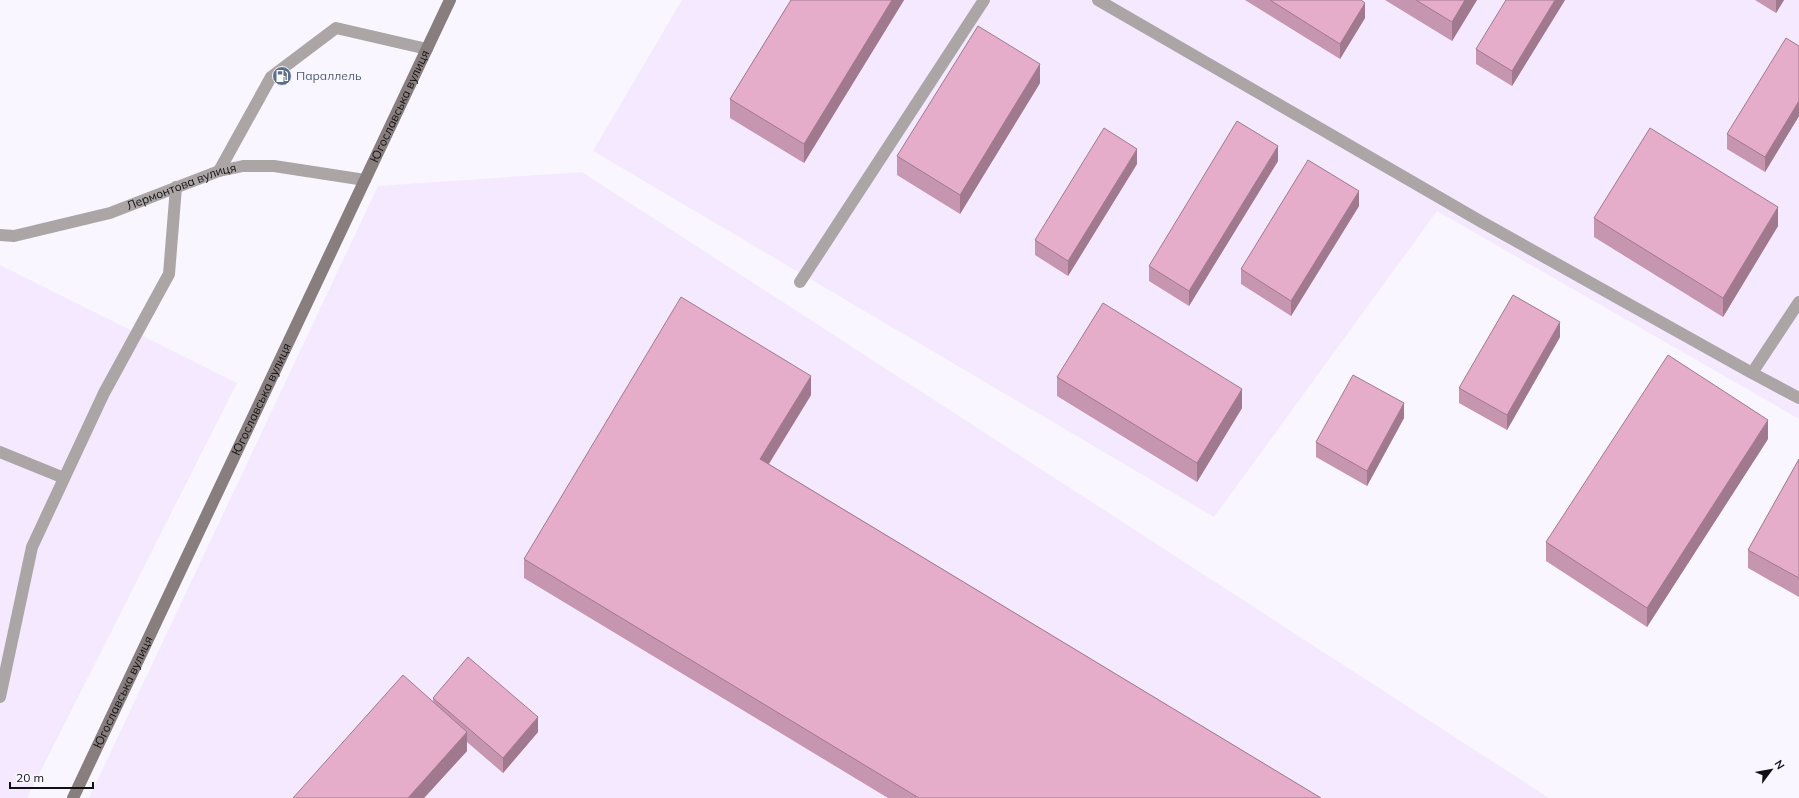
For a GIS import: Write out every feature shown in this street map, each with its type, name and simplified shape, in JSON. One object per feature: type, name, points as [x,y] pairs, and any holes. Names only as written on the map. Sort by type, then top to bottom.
[{"type":"main road","name":"Югославська вулиця","points":[[73,798],[450,0]]},
{"type":"street","points":[[800,282],[984,0]]},
{"type":"street","points":[[1106,2],[1473,217],[1799,398]]},
{"type":"street","points":[[219,170],[271,78],[336,28],[427,49]]},
{"type":"street","name":"Лермонтова вулиця","points":[[0,235],[14,236],[110,213],[219,170],[243,166],[274,166],[365,180]]},
{"type":"street","points":[[0,697],[32,547],[104,393],[169,274],[176,187]]},
{"type":"street","points":[[1752,373],[1799,302]]},
{"type":"street","points":[[0,452],[64,478]]},
{"type":"shaded area","points":[[682,0],[1799,0],[1799,419],[1437,211],[1214,517],[593,151]]},
{"type":"shaded area","points":[[582,172],[1549,798],[89,798],[378,186]]},
{"type":"shaded area","points":[[0,265],[237,383],[27,798],[0,798]]},
{"type":"building","points":[[791,0],[892,0],[804,144],[730,99]]},
{"type":"building","points":[[1270,0],[1361,0],[1365,3],[1340,44]]},
{"type":"building","points":[[1416,0],[1465,0],[1452,22]]},
{"type":"building","points":[[1506,0],[1555,0],[1512,71],[1476,49]]},
{"type":"building","points":[[978,26],[1040,64],[960,195],[897,156]]},
{"type":"building","points":[[1786,38],[1799,46],[1799,101],[1765,157],[1727,134]]},
{"type":"building","points":[[1237,121],[1278,146],[1189,291],[1149,266]]},
{"type":"building","points":[[1104,128],[1137,149],[1068,261],[1035,240]]},
{"type":"building","points":[[1650,128],[1778,207],[1723,298],[1594,218]]},
{"type":"building","points":[[1308,160],[1359,191],[1291,301],[1241,269]]},
{"type":"building","points":[[1513,295],[1560,322],[1507,415],[1459,388]]},
{"type":"building","points":[[681,297],[811,376],[760,459],[1321,798],[919,798],[524,559]]},
{"type":"building","points":[[1103,303],[1242,389],[1197,463],[1057,377]]},
{"type":"building","points":[[1668,355],[1768,420],[1647,608],[1546,542]]},
{"type":"building","points":[[1353,375],[1404,403],[1367,471],[1316,442]]},
{"type":"building","points":[[1799,459],[1799,578],[1748,550]]},
{"type":"building","points":[[468,657],[538,717],[503,758],[433,698]]},
{"type":"building","points":[[403,675],[467,732],[408,798],[293,798]]},
{"type":"place","name":"Параллель","points":[[282,76]]}]
